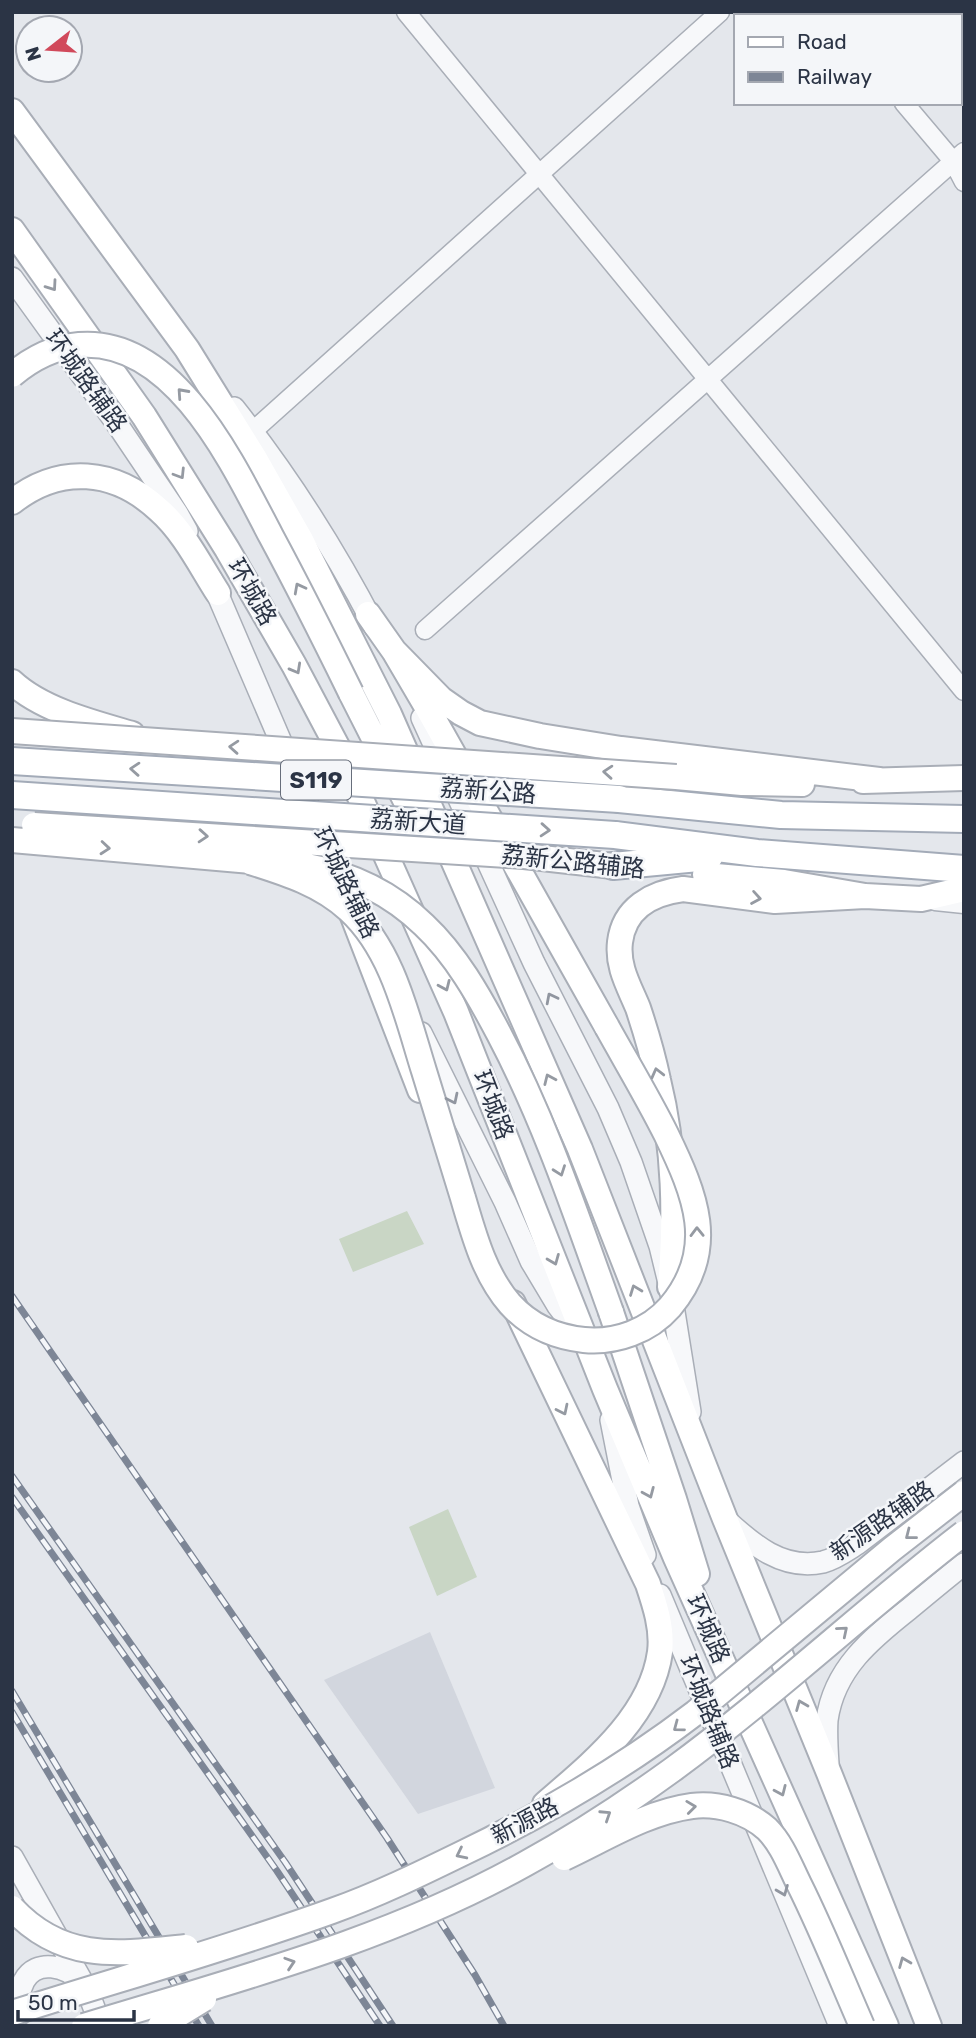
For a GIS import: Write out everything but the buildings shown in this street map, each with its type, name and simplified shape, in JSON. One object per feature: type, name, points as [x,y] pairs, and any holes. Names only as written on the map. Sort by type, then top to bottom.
[{"type":"main road","points":[[12,111],[187,349],[254,457],[301,540],[389,714],[580,1149],[929,2026]]},
{"type":"main road","name":"环城路","points":[[12,230],[144,416],[227,549],[339,750],[456,1012],[605,1389],[676,1558],[886,2026]]},
{"type":"main road","points":[[12,375],[54,350],[72,345],[110,346],[156,369],[192,404],[231,463],[306,602],[421,831],[485,932]]},
{"type":"main road","points":[[12,502],[34,488],[58,479],[84,475],[102,477],[124,485],[160,511],[192,551],[218,593]]},
{"type":"main road","points":[[250,862],[298,878],[334,897],[368,930],[382,954],[403,1003],[470,1221],[491,1275],[509,1302],[536,1325],[561,1336],[590,1341],[607,1340],[639,1331],[666,1312],[687,1281],[697,1248],[696,1209],[687,1180],[656,1114],[607,1027],[394,650],[368,614]]},
{"type":"main road","points":[[394,650],[441,699],[480,723],[621,749],[879,780]]},
{"type":"main road","points":[[12,682],[19,689],[69,715],[160,742]]},
{"type":"main road","points":[[12,731],[782,785],[964,778]]},
{"type":"main road","name":"荔新公路","points":[[12,761],[619,799],[781,815],[964,819]]},
{"type":"main road","name":"荔新大道","points":[[12,795],[615,835],[757,853]]},
{"type":"main road","name":"荔新公路辅路","points":[[12,824],[524,856],[784,882],[865,896],[921,899],[964,890]]},
{"type":"main road","points":[[12,840],[307,866],[346,875],[405,908],[442,943],[491,1019],[531,1099],[559,1168],[611,1312],[690,1550],[717,1649]]},
{"type":"main road","points":[[613,866],[757,853],[964,869]]},
{"type":"main road","points":[[330,856],[448,1158],[534,1348],[648,1584],[659,1629],[660,1651],[655,1672],[647,1693],[631,1718],[615,1739],[523,1823]]},
{"type":"main road","points":[[670,1287],[675,1210],[668,1124],[650,1049],[621,969],[619,955],[624,926],[642,903],[668,891],[683,889],[775,901],[865,896]]},
{"type":"main road","name":"新源路","points":[[18,2013],[332,1911],[431,1869],[523,1823],[600,1779],[664,1737],[964,1493]]},
{"type":"main road","name":"新源路","points":[[84,2026],[360,1940],[468,1894],[524,1865],[583,1830],[671,1771],[912,1573],[964,1534]]},
{"type":"main road","points":[[468,1894],[548,1865],[650,1817],[692,1806],[714,1805],[732,1810],[750,1817],[767,1830],[784,1853],[811,1907],[862,2026]]},
{"type":"main road","points":[[12,1908],[36,1929],[57,1941],[85,1950],[117,1953],[239,1941]]},
{"type":"main road","points":[[160,2026],[246,1977]]},
{"type":"street","points":[[406,12],[964,691]]},
{"type":"street","points":[[253,431],[720,12]]},
{"type":"street","points":[[906,105],[958,156],[964,182]]},
{"type":"street","points":[[425,630],[958,156]]},
{"type":"street","name":"环城路辅路","points":[[12,278],[116,421],[177,513],[218,593],[330,856],[505,1202],[531,1261],[558,1306],[589,1348]]},
{"type":"street","points":[[187,349],[284,474],[328,542],[368,614],[414,699],[534,963],[608,1108],[631,1162],[660,1247],[670,1287],[696,1446]]},
{"type":"street","points":[[921,899],[964,904]]},
{"type":"street","name":"环城路辅路","points":[[605,1389],[628,1506],[637,1535],[840,2026]]},
{"type":"street","name":"新源路辅路","points":[[725,1519],[746,1538],[774,1556],[805,1564],[823,1562],[857,1545],[964,1462]]},
{"type":"street","points":[[829,1773],[827,1721],[839,1681],[855,1657],[877,1635],[964,1564]]},
{"type":"street","points":[[12,1857],[85,1986],[101,2026]]},
{"type":"street","points":[[18,2013],[23,1982],[30,1973],[38,1969],[51,1966],[60,1968],[75,1976],[85,1986]]},
{"type":"shaded area","points":[[430,1632],[495,1788],[418,1814],[324,1680]]},
{"type":"green space","points":[[407,1211],[424,1244],[353,1272],[339,1239]]},
{"type":"green space","points":[[448,1509],[477,1577],[437,1596],[409,1527]]},
{"type":"railway","points":[[12,1296],[387,1838],[475,1975],[504,2026]]},
{"type":"railway","points":[[12,1476],[285,1862],[393,2026]]},
{"type":"railway","points":[[12,1497],[277,1871],[380,2026]]},
{"type":"railway","points":[[12,1691],[212,2026]]},
{"type":"railway","points":[[12,1712],[199,2026]]}]
